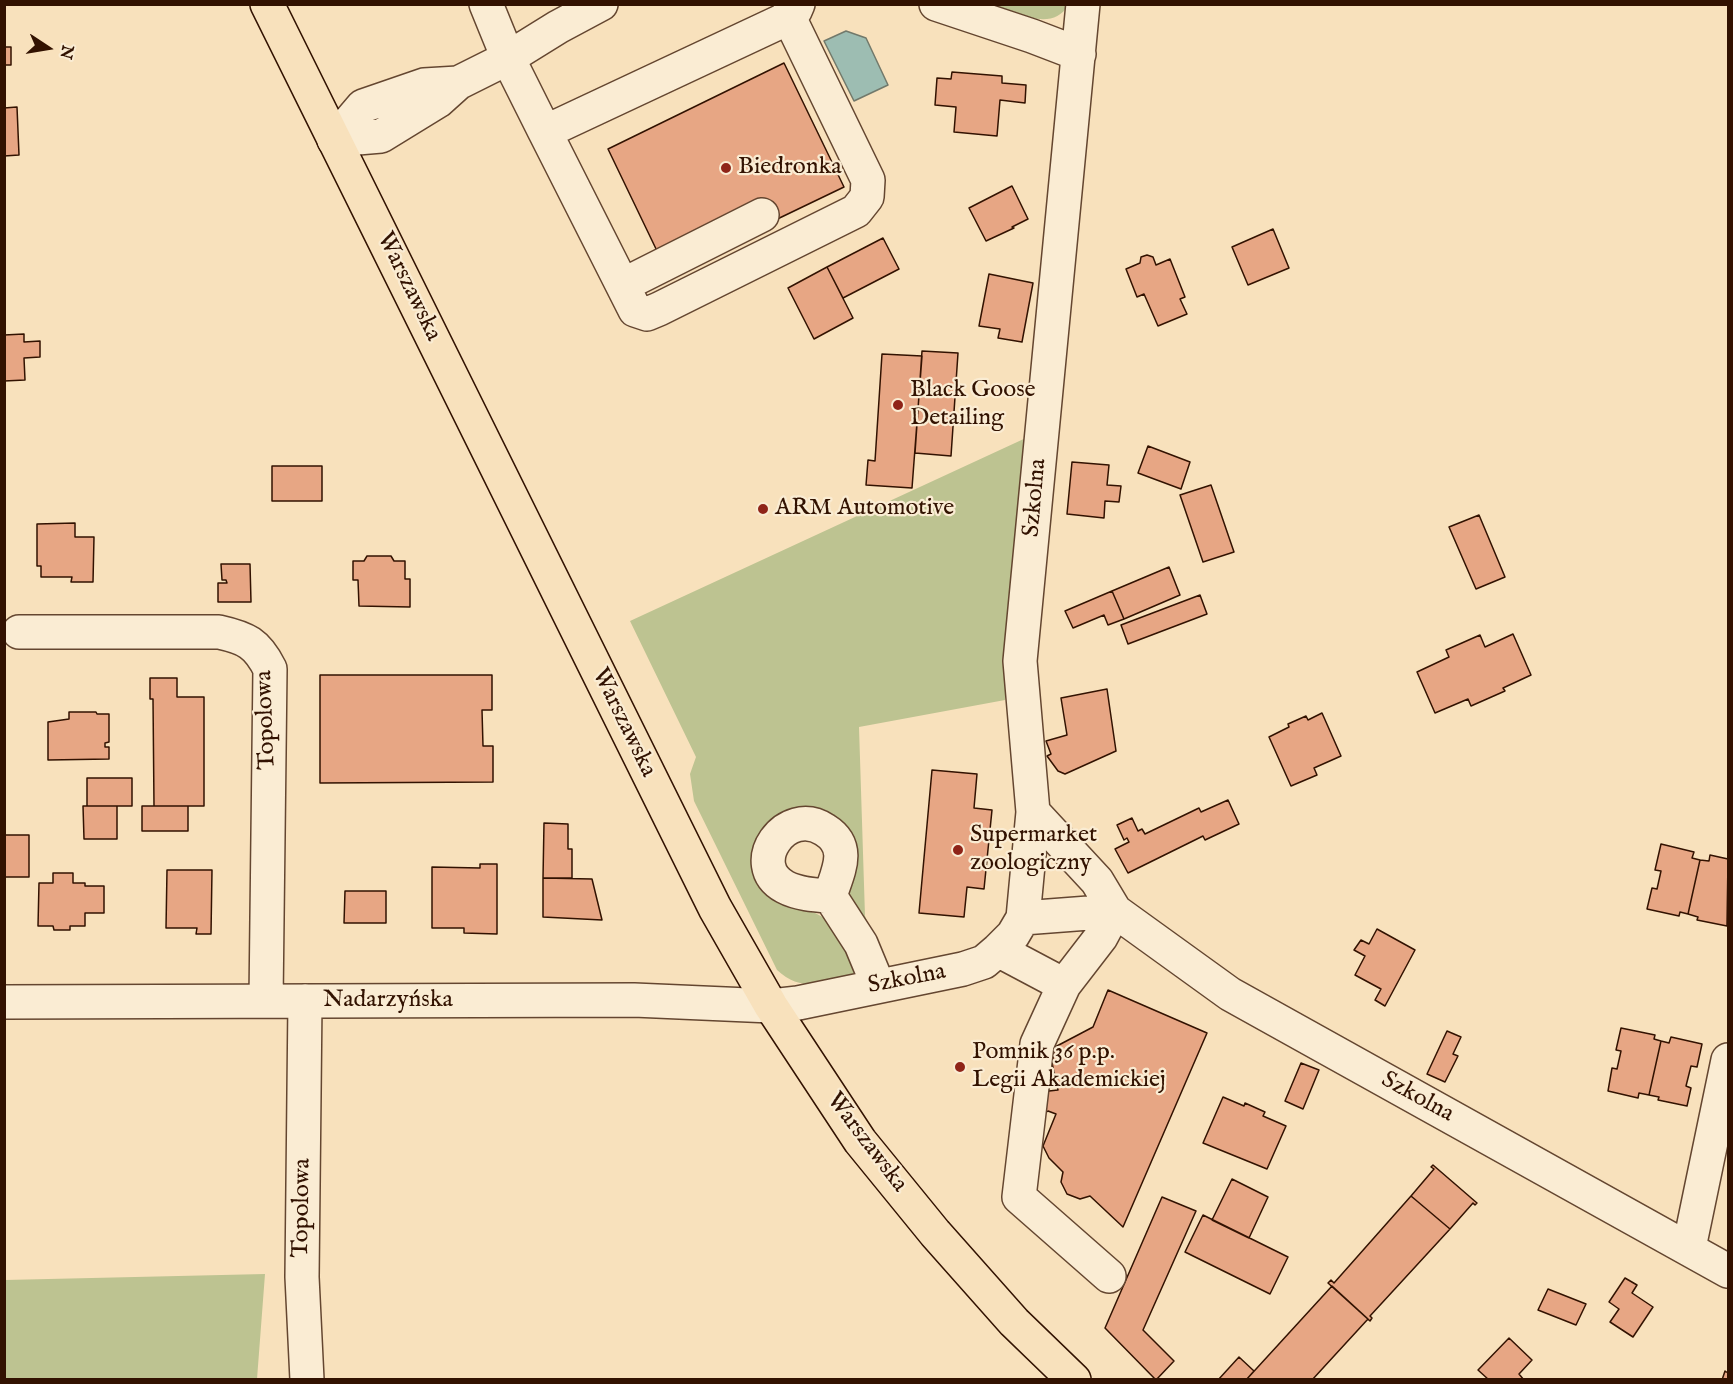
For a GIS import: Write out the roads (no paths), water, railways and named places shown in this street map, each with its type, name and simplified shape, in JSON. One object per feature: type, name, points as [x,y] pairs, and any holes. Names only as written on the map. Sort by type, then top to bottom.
[{"type":"main road","name":"Warszawska","points":[[267,4],[709,897],[771,1006],[860,1141],[1014,1322],[1074,1380]]},
{"type":"street","points":[[486,4],[508,58],[545,132],[623,285],[635,310],[647,314],[856,211],[867,197],[868,180],[793,10],[776,23],[545,132]]},
{"type":"street","points":[[334,140],[381,136],[438,101],[458,83],[508,58],[558,27],[602,4]]},
{"type":"street","points":[[936,4],[1079,54]]},
{"type":"street","name":"Szkolna","points":[[771,1006],[798,1003],[963,969],[984,962],[1013,935],[1023,918],[1033,812],[1020,661],[1083,4]]},
{"type":"street","points":[[623,285],[762,215]]},
{"type":"street","name":"Topolowa","points":[[19,632],[219,632],[246,639],[261,652],[270,669],[266,1001]]},
{"type":"street","name":"Szkolna","points":[[1033,812],[1097,881],[1115,911],[1230,994],[1728,1271]]},
{"type":"street","points":[[830,896],[861,944],[878,985]]},
{"type":"street","points":[[1023,918],[1115,911]]},
{"type":"street","points":[[1109,1276],[1019,1197],[1037,1044],[1064,985],[1101,937],[1115,911]]},
{"type":"street","points":[[998,950],[1064,985]]},
{"type":"street","name":"Nadarzyńska","points":[[4,1002],[634,1000],[771,1006]]},
{"type":"street","name":"Topolowa","points":[[305,1001],[302,1277],[307,1380]]},
{"type":"street","points":[[1689,1248],[1728,1060]]},
{"type":"water","points":[[846,31],[866,38],[888,85],[854,101],[824,41]]},
{"type":"place","name":"Biedronka","points":[[726,168]]},
{"type":"place","name":"Black Goose Detailing","points":[[898,405]]},
{"type":"place","name":"ARM Automotive","points":[[763,509]]},
{"type":"place","name":"Supermarket zoologiczny","points":[[958,850]]},
{"type":"place","name":"Pomnik 36 p.p. Legii Akademickiej","points":[[960,1067]]}]
